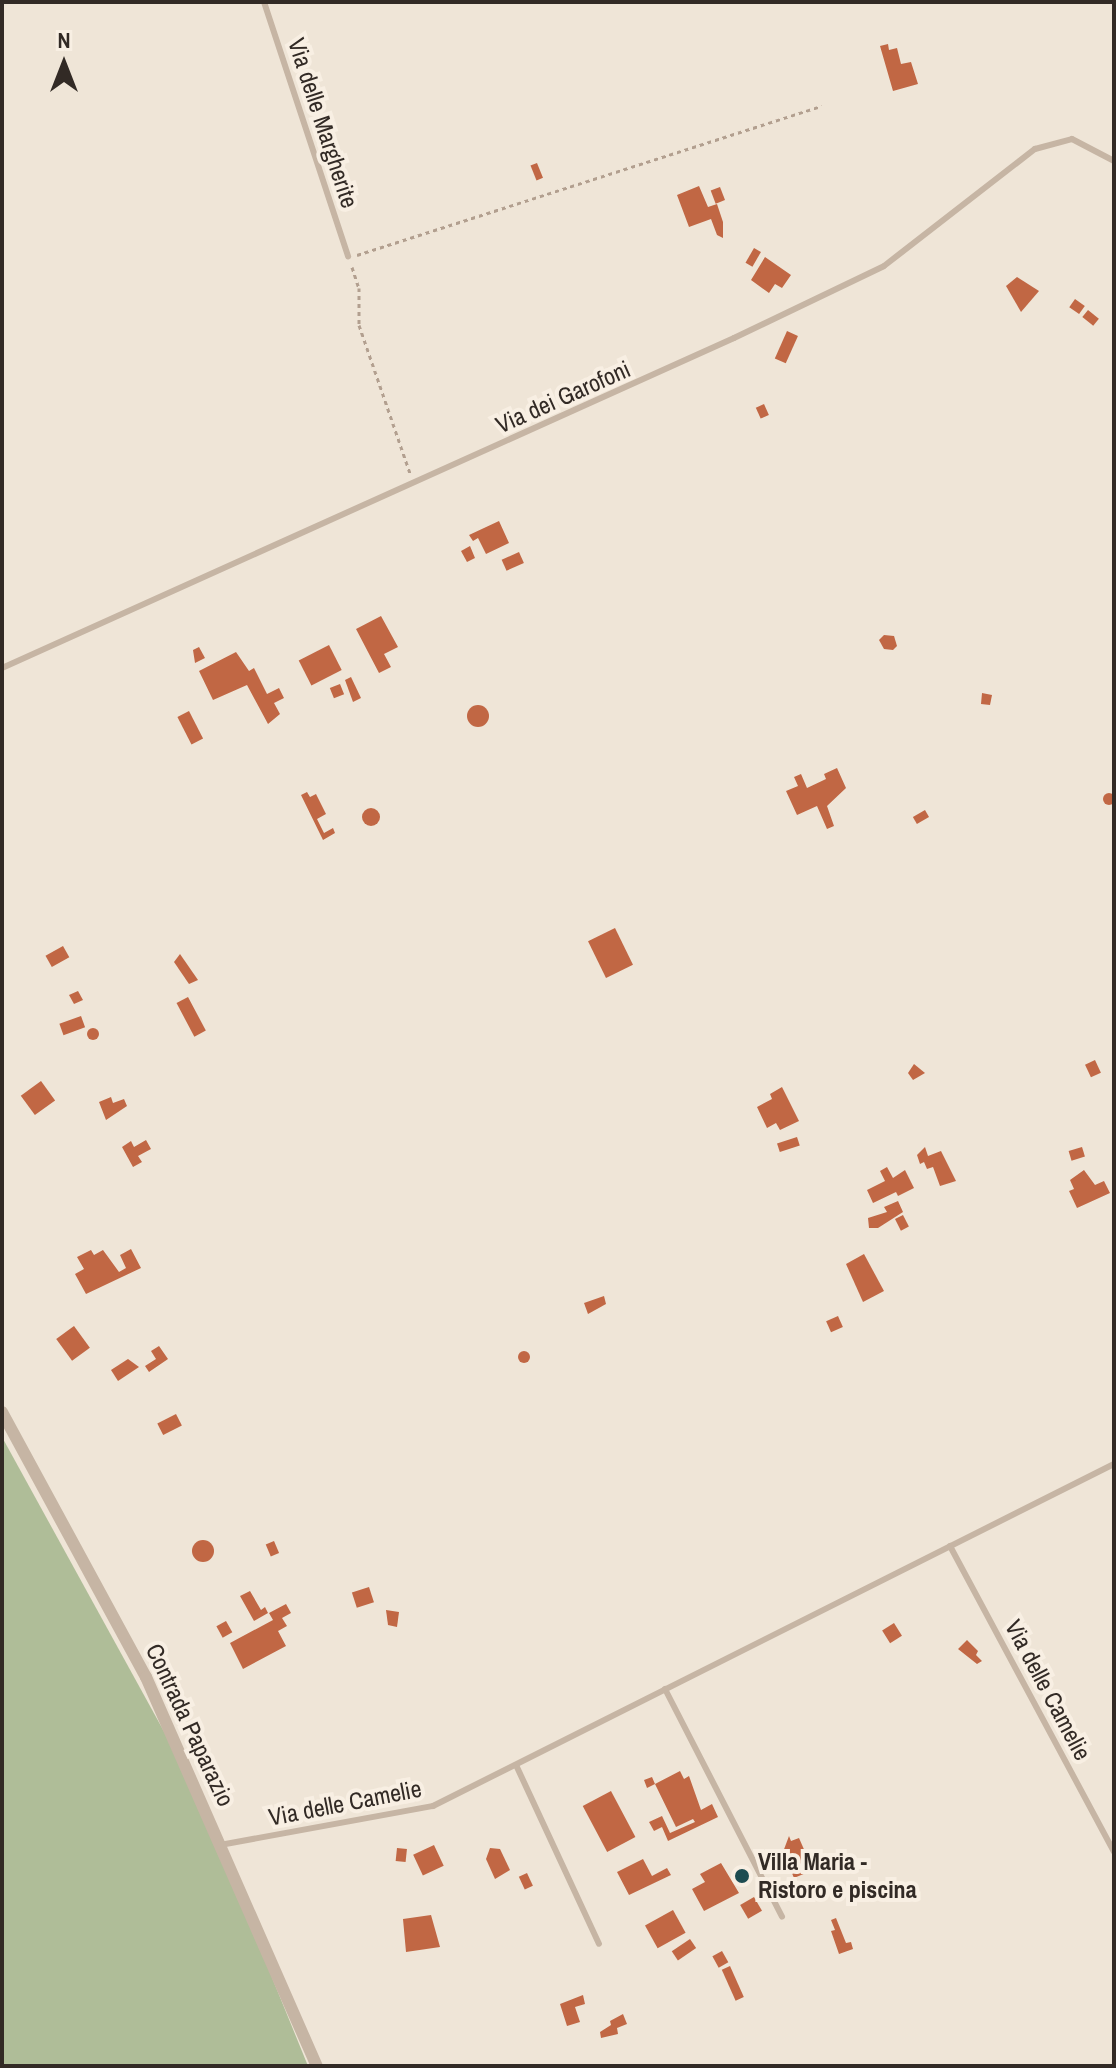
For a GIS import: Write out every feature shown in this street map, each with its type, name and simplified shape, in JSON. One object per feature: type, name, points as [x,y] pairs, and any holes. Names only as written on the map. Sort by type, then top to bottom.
[{"type":"street","name":"Contrada Paparazio","points":[[2,1412],[146,1677],[317,2066]]},
{"type":"lane","name":"Via delle Margherite","points":[[264,2],[348,256]]},
{"type":"lane","name":"Via dei Garofoni","points":[[2,668],[413,485],[884,266],[1035,149],[1072,139],[1114,161]]},
{"type":"lane","name":"Via delle Camelie","points":[[220,1845],[433,1806],[1114,1464]]},
{"type":"lane","name":"Via delle Camelie","points":[[950,1546],[1114,1852]]},
{"type":"lane","points":[[665,1689],[782,1917]]},
{"type":"lane","points":[[516,1765],[599,1944]]},
{"type":"path","points":[[413,485],[395,422],[359,325],[359,288],[348,256],[368,254],[822,106]]},
{"type":"green space","points":[[2,1437],[194,1786],[308,2066],[2,2066]]},
{"type":"building","points":[[888,44],[889,50],[897,48],[901,64],[911,62],[918,84],[893,91],[880,46]]},
{"type":"building","points":[[537,163],[543,178],[537,180],[531,166]]},
{"type":"building","points":[[699,186],[708,207],[717,204],[723,222],[723,238],[717,235],[711,219],[689,227],[677,195]]},
{"type":"building","points":[[720,187],[725,200],[716,204],[711,191]]},
{"type":"building","points":[[754,248],[761,252],[752,267],[746,263]]},
{"type":"building","points":[[765,257],[791,275],[782,288],[775,284],[769,293],[751,280]]},
{"type":"building","points":[[1017,277],[1039,291],[1021,312],[1006,286]]},
{"type":"building","points":[[1075,299],[1085,306],[1079,314],[1069,307]]},
{"type":"building","points":[[1088,310],[1099,319],[1093,326],[1082,317]]},
{"type":"building","points":[[787,331],[798,336],[786,363],[775,358]]},
{"type":"building","points":[[764,404],[769,415],[761,419],[756,408]]},
{"type":"building","points":[[499,521],[509,543],[486,554],[478,538],[473,541],[469,535]]},
{"type":"building","points":[[470,546],[475,558],[467,562],[461,551]]},
{"type":"building","points":[[519,552],[524,563],[507,571],[502,560]]},
{"type":"building","points":[[381,616],[398,647],[384,654],[391,667],[379,673],[356,629]]},
{"type":"building","points":[[884,635],[894,636],[897,646],[893,650],[884,649],[879,640]]},
{"type":"building","points":[[329,645],[342,670],[311,685],[299,660]]},
{"type":"building","points":[[199,647],[205,658],[195,663],[193,650]]},
{"type":"building","points":[[236,652],[249,671],[254,668],[267,694],[279,688],[284,698],[274,703],[280,714],[268,724],[247,685],[213,700],[199,671]]},
{"type":"building","points":[[351,677],[361,698],[353,702],[345,680]]},
{"type":"building","points":[[340,684],[344,694],[334,698],[330,688]]},
{"type":"building","points":[[982,693],[992,695],[990,705],[981,704]]},
{"type":"building","points":[[474,705],[482,705],[489,716],[482,727],[474,727],[467,720],[467,712]]},
{"type":"building","points":[[189,711],[203,739],[191,745],[177,717]]},
{"type":"building","points":[[837,768],[846,788],[827,806],[834,826],[827,829],[817,806],[797,815],[786,791],[798,786],[794,777],[801,774],[807,788],[826,779],[824,774]]},
{"type":"building","points":[[307,792],[310,797],[316,794],[326,814],[317,819],[324,833],[333,828],[335,833],[323,840],[301,795]]},
{"type":"building","points":[[1109,793],[1115,799],[1109,805],[1103,799]]},
{"type":"building","points":[[367,808],[375,808],[380,817],[378,824],[367,826],[362,821],[362,813]]},
{"type":"building","points":[[925,810],[929,817],[917,824],[913,817]]},
{"type":"building","points":[[615,928],[633,965],[606,978],[588,941]]},
{"type":"building","points":[[63,946],[69,957],[52,967],[46,956]]},
{"type":"building","points":[[180,954],[198,980],[189,984],[174,962]]},
{"type":"building","points":[[78,991],[83,1000],[74,1004],[69,995]]},
{"type":"building","points":[[188,997],[206,1031],[194,1037],[177,1003]]},
{"type":"building","points":[[81,1016],[85,1027],[63,1035],[59,1024]]},
{"type":"building","points":[[93,1028],[99,1034],[93,1040],[87,1034]]},
{"type":"building","points":[[1095,1060],[1101,1073],[1091,1077],[1085,1065]]},
{"type":"building","points":[[914,1064],[925,1073],[913,1080],[908,1073]]},
{"type":"building","points":[[41,1081],[55,1100],[35,1115],[21,1096]]},
{"type":"building","points":[[782,1087],[799,1121],[780,1130],[776,1123],[767,1128],[757,1107],[772,1099],[770,1094]]},
{"type":"building","points":[[111,1097],[113,1103],[124,1099],[127,1106],[106,1120],[99,1102]]},
{"type":"building","points":[[797,1137],[800,1146],[780,1152],[777,1143]]},
{"type":"building","points":[[146,1140],[151,1149],[138,1156],[142,1162],[133,1167],[122,1147],[131,1141],[134,1147]]},
{"type":"building","points":[[925,1147],[928,1156],[941,1151],[956,1181],[940,1186],[933,1167],[927,1169],[924,1162],[920,1164],[917,1155]]},
{"type":"building","points":[[1082,1147],[1085,1157],[1072,1161],[1069,1151]]},
{"type":"building","points":[[887,1167],[893,1178],[905,1170],[914,1188],[898,1196],[896,1192],[873,1203],[867,1190],[885,1181],[880,1171]]},
{"type":"building","points":[[1084,1170],[1095,1185],[1104,1181],[1110,1193],[1077,1208],[1069,1191],[1074,1189],[1070,1180]]},
{"type":"building","points":[[898,1201],[903,1212],[878,1228],[869,1228],[868,1218],[887,1212],[884,1207]]},
{"type":"building","points":[[903,1215],[909,1227],[901,1231],[895,1219]]},
{"type":"building","points":[[131,1249],[141,1268],[86,1294],[75,1274],[84,1269],[77,1257],[91,1250],[94,1255],[103,1250],[119,1272],[126,1268],[120,1255]]},
{"type":"building","points":[[864,1254],[884,1291],[863,1302],[846,1264]]},
{"type":"building","points":[[604,1296],[606,1304],[588,1314],[584,1303]]},
{"type":"building","points":[[838,1316],[843,1327],[831,1332],[826,1321]]},
{"type":"building","points":[[74,1326],[90,1348],[72,1361],[56,1339]]},
{"type":"building","points":[[159,1346],[168,1359],[149,1372],[145,1366],[156,1359],[151,1351]]},
{"type":"building","points":[[524,1351],[530,1357],[524,1363],[518,1357]]},
{"type":"building","points":[[128,1359],[139,1367],[118,1381],[111,1370]]},
{"type":"building","points":[[176,1414],[182,1426],[163,1435],[157,1424]]},
{"type":"building","points":[[203,1540],[214,1551],[203,1562],[192,1551]]},
{"type":"building","points":[[274,1541],[279,1553],[271,1556],[266,1545]]},
{"type":"building","points":[[369,1587],[374,1602],[357,1608],[352,1593]]},
{"type":"building","points":[[250,1591],[261,1610],[265,1607],[268,1613],[254,1621],[240,1596]]},
{"type":"building","points":[[286,1604],[291,1613],[282,1618],[287,1626],[278,1631],[286,1646],[243,1669],[230,1643],[273,1620],[269,1613]]},
{"type":"building","points":[[386,1610],[399,1612],[397,1627],[388,1625]]},
{"type":"building","points":[[226,1621],[232,1632],[223,1638],[216,1626]]},
{"type":"building","points":[[894,1623],[902,1636],[890,1643],[882,1630]]},
{"type":"building","points":[[967,1640],[978,1651],[976,1655],[982,1661],[977,1664],[958,1649]]},
{"type":"building","points":[[680,1771],[684,1779],[689,1776],[701,1810],[712,1804],[718,1817],[668,1841],[662,1827],[654,1831],[649,1822],[662,1816],[670,1833],[695,1822],[693,1819],[676,1827],[655,1784]]},
{"type":"building","points":[[652,1777],[655,1784],[647,1788],[644,1780]]},
{"type":"building","points":[[611,1791],[635,1837],[607,1852],[583,1806]]},
{"type":"building","points":[[789,1836],[791,1841],[799,1838],[813,1870],[794,1878],[783,1852]]},
{"type":"building","points":[[434,1845],[444,1866],[423,1876],[413,1855]]},
{"type":"building","points":[[397,1848],[407,1849],[406,1862],[396,1861]]},
{"type":"building","points":[[490,1848],[500,1849],[510,1870],[495,1879],[486,1859]]},
{"type":"building","points":[[643,1859],[652,1876],[667,1868],[671,1875],[629,1895],[617,1872]]},
{"type":"building","points":[[721,1863],[739,1893],[704,1911],[692,1889],[705,1882],[700,1874]]},
{"type":"building","points":[[527,1873],[533,1886],[525,1889],[519,1877]]},
{"type":"building","points":[[754,1897],[762,1911],[748,1919],[740,1905]]},
{"type":"building","points":[[673,1910],[686,1933],[658,1948],[645,1926]]},
{"type":"building","points":[[431,1915],[440,1947],[406,1952],[403,1919]]},
{"type":"building","points":[[836,1918],[846,1943],[851,1942],[853,1949],[839,1954],[831,1931],[835,1930],[831,1920]]},
{"type":"building","points":[[690,1939],[696,1948],[678,1960],[672,1951]]},
{"type":"building","points":[[722,1951],[728,1962],[719,1968],[712,1956]]},
{"type":"building","points":[[730,1966],[744,1997],[736,2001],[722,1970]]},
{"type":"building","points":[[583,1995],[585,2004],[575,2007],[580,2022],[567,2026],[560,2004]]},
{"type":"building","points":[[623,2014],[627,2024],[617,2028],[618,2034],[601,2038],[600,2032],[611,2025],[610,2021]]},
{"type":"place","name":"Villa Maria - Ristoro e piscina","points":[[742,1876]]}]
